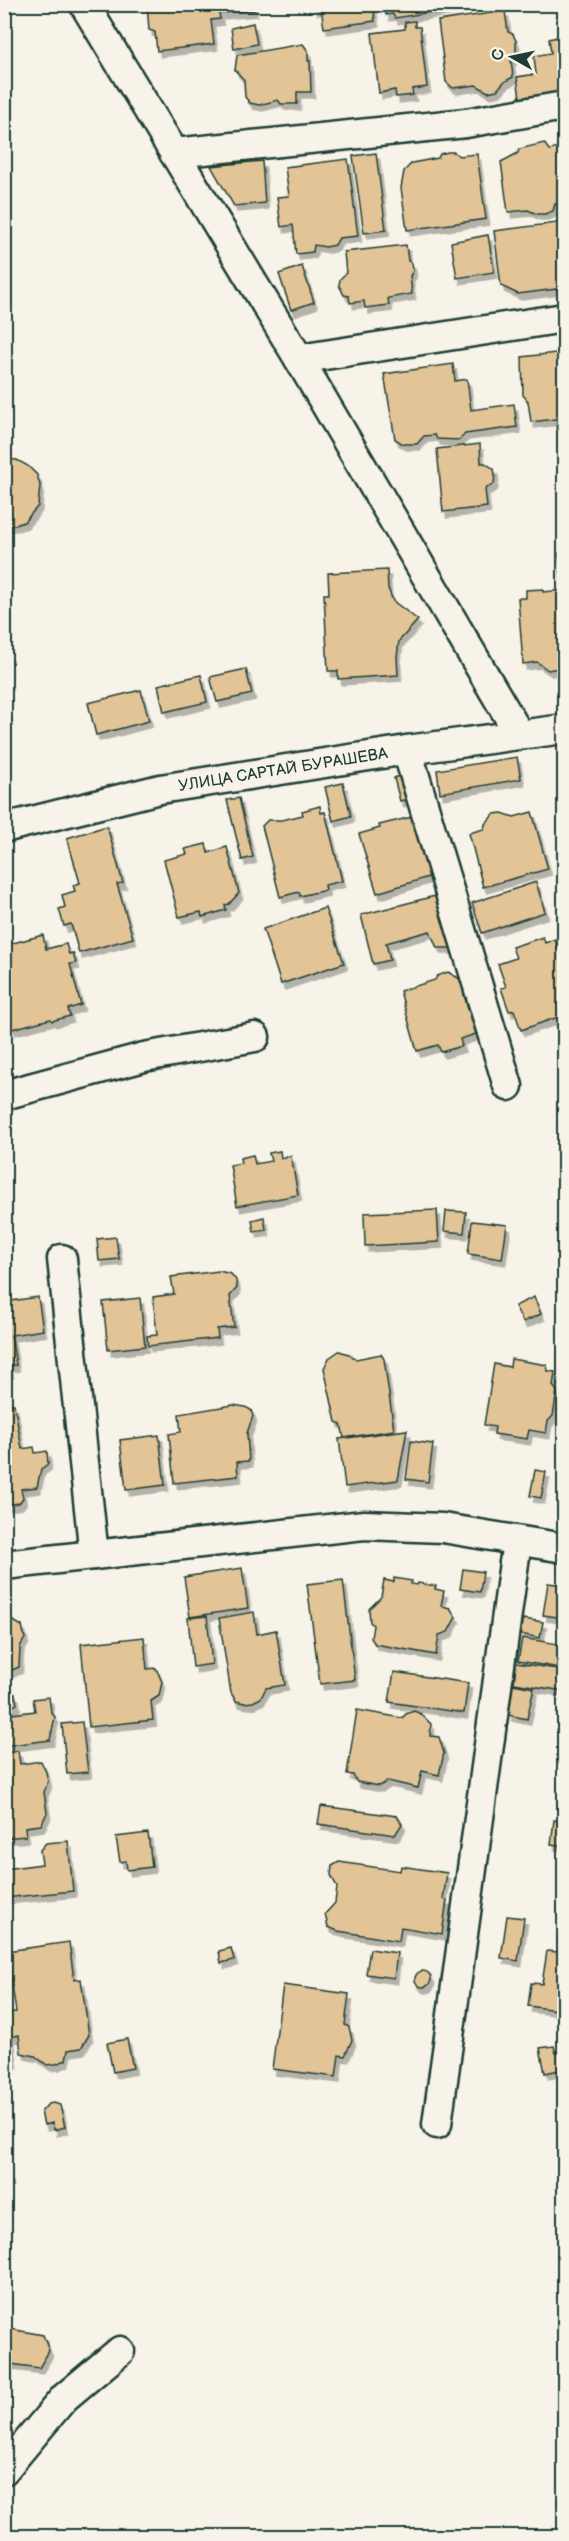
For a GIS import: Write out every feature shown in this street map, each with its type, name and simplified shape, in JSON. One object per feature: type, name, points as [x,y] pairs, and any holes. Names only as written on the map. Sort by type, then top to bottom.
[{"type":"street","points":[[84,4],[299,359],[519,734]]},
{"type":"street","points":[[174,153],[466,123],[564,106]]},
{"type":"street","points":[[299,359],[564,318]]},
{"type":"street","name":"УЛИЦА САРТАЙ БУРАШЕВА","points":[[4,828],[160,789],[407,750],[564,729]]},
{"type":"street","points":[[407,750],[508,1086]]},
{"type":"street","points":[[4,1095],[144,1057],[255,1037]]},
{"type":"street","points":[[62,1259],[94,1555]]},
{"type":"street","points":[[4,1565],[364,1525],[443,1528],[564,1548]]},
{"type":"street","points":[[437,2124],[517,1541]]},
{"type":"street","points":[[4,2470],[64,2398],[120,2351]]},
{"type":"building","points":[[147,4],[253,4],[254,10],[219,13],[220,19],[211,20],[214,44],[157,51],[155,32],[149,30]]},
{"type":"building","points":[[314,4],[373,4],[375,21],[324,28],[321,8],[314,9]]},
{"type":"building","points":[[384,4],[468,4],[468,6],[395,18],[393,14],[386,15]]},
{"type":"building","points":[[505,11],[508,32],[513,34],[516,41],[516,56],[511,60],[513,77],[497,90],[488,92],[476,85],[453,88],[446,82],[438,21]]},
{"type":"building","points":[[415,21],[415,27],[420,27],[427,87],[412,89],[413,95],[396,97],[395,90],[379,93],[372,33],[405,29],[405,22]]},
{"type":"building","points":[[253,23],[257,44],[234,49],[231,28]]},
{"type":"building","points":[[557,37],[564,91],[520,98],[517,77],[536,74],[534,56],[551,53],[549,39]]},
{"type":"building","points":[[303,44],[308,51],[308,61],[310,61],[311,92],[297,92],[297,104],[281,104],[278,100],[259,105],[250,103],[245,97],[244,80],[235,70],[237,55]]},
{"type":"building","points":[[544,143],[549,150],[560,148],[564,151],[564,203],[555,204],[553,211],[545,214],[537,214],[528,210],[508,212],[501,162],[518,153],[519,149]]},
{"type":"building","points":[[454,152],[459,156],[477,154],[486,219],[407,230],[401,188],[404,171],[412,163],[438,158],[440,154]]},
{"type":"building","points":[[376,153],[386,230],[364,233],[353,156]]},
{"type":"building","points":[[348,159],[358,236],[339,238],[335,245],[326,247],[314,245],[313,252],[296,254],[293,225],[281,227],[277,197],[289,196],[285,167]]},
{"type":"building","points":[[262,161],[265,203],[234,206],[211,166]]},
{"type":"building","points":[[564,222],[564,288],[518,294],[501,286],[494,231]]},
{"type":"building","points":[[488,235],[494,272],[457,278],[451,242]]},
{"type":"building","points":[[406,245],[408,261],[412,263],[413,271],[410,276],[412,294],[388,298],[389,305],[365,308],[364,301],[350,303],[349,296],[344,295],[339,285],[340,279],[346,273],[344,252]]},
{"type":"building","points":[[302,266],[314,302],[291,310],[279,274]]},
{"type":"building","points":[[564,352],[564,418],[531,422],[528,401],[523,395],[522,357]]},
{"type":"building","points":[[453,364],[455,381],[467,379],[471,410],[514,404],[517,427],[465,434],[459,440],[437,439],[435,435],[424,436],[417,444],[403,444],[395,439],[384,374]]},
{"type":"building","points":[[480,444],[481,463],[494,469],[495,474],[494,484],[485,489],[487,507],[443,512],[437,449]]},
{"type":"building","points":[[4,459],[17,460],[28,466],[37,475],[40,485],[38,506],[24,522],[14,525],[4,525]]},
{"type":"building","points":[[564,552],[564,588],[562,588],[559,553]]},
{"type":"building","points":[[387,570],[388,588],[393,601],[418,620],[399,641],[398,675],[338,679],[338,671],[328,671],[324,594],[329,594],[328,573]]},
{"type":"building","points":[[543,589],[543,592],[564,590],[564,660],[559,668],[548,670],[537,662],[523,664],[518,598],[526,598],[526,590]]},
{"type":"building","points":[[246,669],[252,694],[217,702],[210,677]]},
{"type":"building","points":[[201,675],[207,702],[164,712],[158,685]]},
{"type":"building","points":[[141,690],[149,721],[96,735],[88,703]]},
{"type":"building","points":[[517,757],[521,779],[440,793],[437,770]]},
{"type":"building","points":[[405,774],[412,798],[400,801],[394,778]]},
{"type":"building","points":[[343,783],[351,816],[333,821],[325,787]]},
{"type":"building","points":[[239,798],[253,857],[242,860],[227,800]]},
{"type":"building","points":[[320,806],[321,813],[325,812],[342,881],[325,885],[326,890],[300,896],[299,892],[280,897],[262,826],[268,820],[282,820],[303,815],[302,811]]},
{"type":"building","points":[[532,812],[548,869],[483,887],[469,833],[484,829],[485,824],[494,814],[502,813],[514,817]]},
{"type":"building","points":[[420,815],[438,874],[377,893],[359,834],[380,828],[379,825]]},
{"type":"building","points":[[107,826],[123,883],[117,884],[133,938],[79,953],[71,924],[64,926],[59,909],[65,907],[62,895],[75,891],[73,885],[80,883],[67,838]]},
{"type":"building","points":[[206,844],[208,853],[227,847],[239,893],[229,904],[225,905],[226,910],[202,917],[201,912],[179,917],[164,860],[187,854],[185,849]]},
{"type":"building","points":[[536,882],[545,912],[482,933],[472,903]]},
{"type":"building","points":[[443,894],[456,942],[449,948],[437,948],[430,931],[386,943],[390,960],[373,964],[361,915]]},
{"type":"building","points":[[325,908],[344,963],[281,984],[263,929]]},
{"type":"building","points":[[43,935],[46,949],[66,944],[69,954],[73,953],[76,963],[70,964],[81,1005],[68,1009],[70,1016],[12,1029],[4,1004],[4,958],[10,956],[6,945]]},
{"type":"building","points":[[543,937],[545,943],[555,939],[557,947],[564,945],[564,1015],[521,1030],[514,1010],[509,1011],[501,988],[506,987],[498,964],[516,958],[512,947]]},
{"type":"building","points":[[448,972],[465,982],[467,990],[464,995],[476,1034],[460,1039],[462,1046],[441,1052],[438,1045],[417,1051],[400,991],[435,980],[437,976]]},
{"type":"building","points":[[280,1151],[281,1158],[291,1156],[298,1195],[237,1206],[230,1165],[241,1163],[240,1158],[253,1155],[255,1164],[271,1161],[269,1153]]},
{"type":"building","points":[[437,1210],[439,1242],[365,1246],[364,1213]]},
{"type":"building","points":[[446,1211],[466,1212],[464,1233],[444,1231]]},
{"type":"building","points":[[264,1217],[266,1230],[254,1232],[252,1220]]},
{"type":"building","points":[[472,1221],[507,1225],[502,1259],[468,1254]]},
{"type":"building","points":[[116,1237],[119,1259],[99,1261],[97,1239]]},
{"type":"building","points":[[219,1271],[231,1274],[236,1280],[237,1288],[230,1296],[234,1327],[217,1329],[218,1338],[148,1346],[147,1336],[157,1335],[153,1297],[174,1294],[171,1277]]},
{"type":"building","points":[[38,1297],[43,1330],[11,1335],[16,1365],[9,1366],[10,1372],[4,1373],[4,1302]]},
{"type":"building","points":[[534,1297],[541,1314],[523,1322],[515,1306]]},
{"type":"building","points":[[140,1298],[145,1346],[108,1350],[103,1302]]},
{"type":"building","points":[[339,1351],[356,1359],[381,1354],[384,1359],[394,1430],[344,1438],[341,1424],[336,1422],[324,1368],[329,1358]]},
{"type":"building","points":[[511,1359],[547,1365],[548,1371],[555,1372],[553,1386],[557,1391],[553,1416],[548,1421],[546,1433],[529,1430],[527,1439],[494,1434],[495,1427],[484,1425],[494,1364],[510,1367]]},
{"type":"building","points":[[14,1404],[22,1449],[34,1447],[35,1453],[47,1451],[48,1464],[41,1469],[37,1487],[21,1489],[23,1498],[19,1503],[4,1505],[4,1406]]},
{"type":"building","points":[[233,1405],[251,1410],[253,1416],[247,1433],[249,1461],[237,1462],[238,1476],[174,1483],[169,1434],[181,1432],[179,1414]]},
{"type":"building","points":[[407,1430],[398,1480],[345,1487],[339,1439]]},
{"type":"building","points":[[159,1435],[165,1485],[126,1490],[120,1440]]},
{"type":"building","points":[[411,1441],[433,1444],[428,1482],[406,1479]]},
{"type":"building","points":[[535,1470],[546,1472],[541,1498],[530,1496]]},
{"type":"building","points":[[242,1568],[248,1608],[190,1617],[184,1577]]},
{"type":"building","points":[[463,1569],[483,1572],[480,1592],[460,1589]]},
{"type":"building","points":[[394,1578],[412,1581],[411,1584],[436,1586],[435,1589],[444,1591],[441,1606],[450,1608],[456,1617],[448,1632],[439,1635],[436,1655],[375,1644],[371,1638],[373,1625],[370,1622],[369,1609],[381,1597],[384,1580],[394,1582]]},
{"type":"building","points":[[343,1580],[355,1680],[320,1684],[307,1584]]},
{"type":"building","points":[[548,1583],[564,1585],[564,1618],[543,1615]]},
{"type":"building","points":[[254,1612],[257,1634],[276,1630],[285,1685],[266,1688],[261,1698],[244,1703],[236,1701],[231,1693],[219,1618]]},
{"type":"building","points":[[207,1616],[212,1664],[193,1667],[188,1618]]},
{"type":"building","points":[[10,1619],[22,1626],[25,1638],[20,1647],[19,1667],[5,1673],[7,1689],[4,1689],[4,1620]]},
{"type":"building","points":[[523,1619],[543,1622],[540,1638],[520,1634]]},
{"type":"building","points":[[144,1637],[147,1669],[156,1668],[162,1682],[159,1696],[151,1701],[153,1720],[89,1727],[81,1644]]},
{"type":"building","points":[[522,1638],[564,1645],[560,1668],[518,1661]]},
{"type":"building","points":[[516,1663],[564,1670],[564,1691],[514,1683]]},
{"type":"building","points":[[394,1672],[468,1683],[464,1713],[389,1702]]},
{"type":"building","points":[[513,1684],[534,1688],[527,1719],[508,1715]]},
{"type":"building","points":[[6,1692],[15,1694],[17,1704],[9,1709],[4,1707]]},
{"type":"building","points":[[49,1697],[51,1712],[55,1717],[50,1740],[4,1746],[4,1715],[35,1711],[33,1699]]},
{"type":"building","points":[[357,1710],[402,1718],[414,1711],[421,1714],[431,1724],[430,1736],[439,1737],[444,1753],[439,1775],[422,1771],[418,1788],[388,1781],[379,1786],[357,1782],[353,1775],[347,1774]]},
{"type":"building","points":[[82,1722],[88,1772],[67,1774],[62,1724]]},
{"type":"building","points":[[18,1751],[20,1764],[41,1761],[48,1782],[44,1792],[47,1813],[41,1825],[25,1827],[26,1836],[4,1838],[4,1753]]},
{"type":"building","points":[[321,1806],[397,1816],[402,1824],[395,1835],[318,1824]]},
{"type":"building","points":[[554,1820],[564,1822],[564,1846],[551,1844]]},
{"type":"building","points":[[148,1833],[152,1867],[127,1870],[126,1861],[120,1862],[116,1837]]},
{"type":"building","points":[[68,1841],[73,1891],[4,1898],[4,1869],[42,1864],[40,1850],[46,1843]]},
{"type":"building","points":[[339,1862],[400,1871],[401,1866],[447,1873],[443,1899],[447,1900],[442,1934],[401,1927],[399,1941],[338,1931],[328,1927],[325,1914],[335,1903],[337,1887],[331,1875],[332,1866]]},
{"type":"building","points":[[507,1916],[524,1918],[518,1961],[501,1958]]},
{"type":"building","points":[[69,1942],[74,1980],[81,1979],[89,2035],[81,2048],[68,2050],[66,2060],[47,2065],[35,2056],[21,2053],[19,2035],[11,2037],[14,2062],[4,2064],[4,2000],[6,2013],[16,2012],[7,1951]]},
{"type":"building","points":[[231,1948],[234,1960],[221,1963],[219,1951]]},
{"type":"building","points":[[563,1948],[564,2011],[528,2006],[531,1983],[542,1984],[547,1951],[558,1952]]},
{"type":"building","points":[[370,1949],[397,1953],[394,1978],[366,1974]]},
{"type":"building","points":[[423,1971],[431,1979],[423,1987],[415,1979]]},
{"type":"building","points":[[283,1985],[349,1994],[345,2025],[349,2027],[352,2040],[345,2056],[339,2055],[336,2077],[272,2069]]},
{"type":"building","points":[[127,2039],[133,2068],[113,2072],[107,2043]]},
{"type":"building","points":[[554,2046],[556,2053],[564,2051],[564,2069],[545,2073],[540,2048]]},
{"type":"building","points":[[48,2104],[60,2105],[65,2127],[54,2130],[53,2123],[44,2125],[41,2112]]},
{"type":"building","points":[[5,2328],[43,2335],[49,2351],[39,2368],[4,2363]]}]
